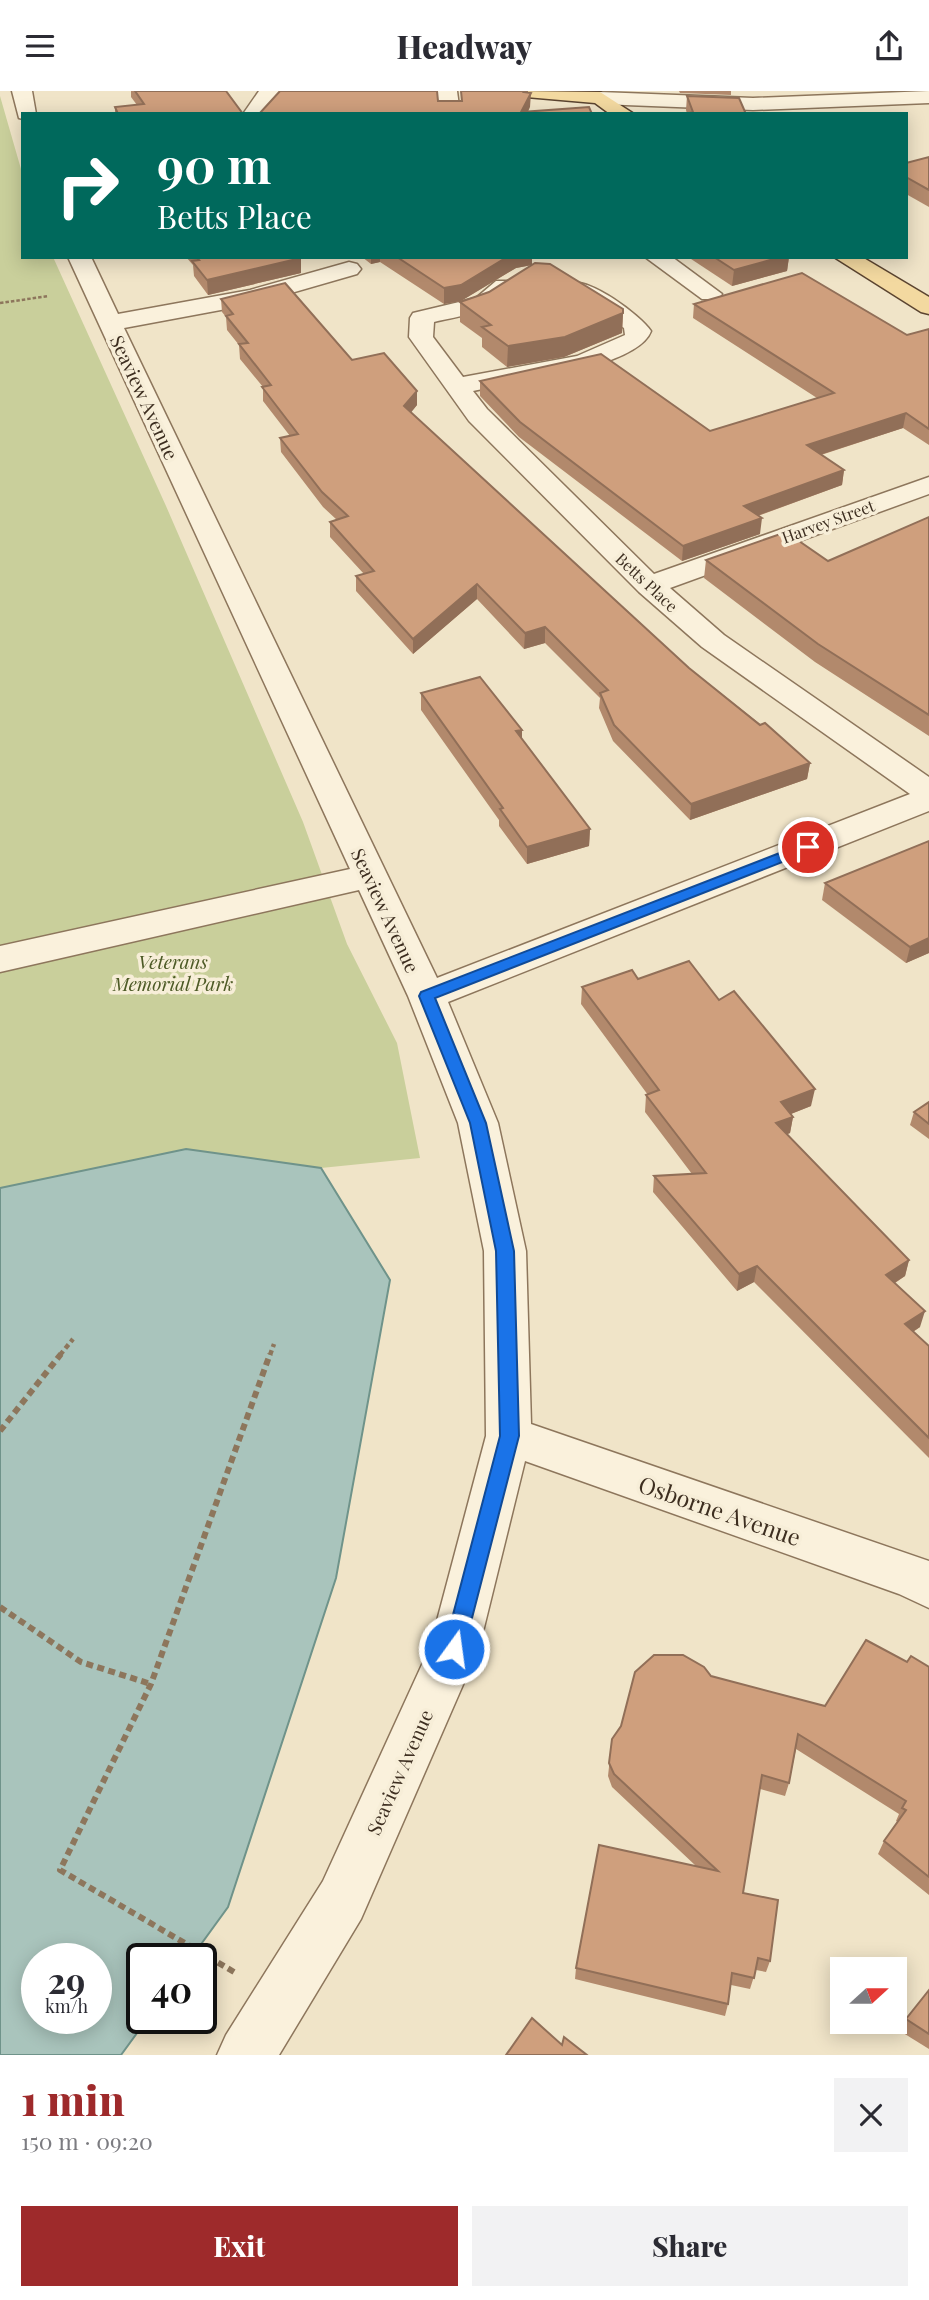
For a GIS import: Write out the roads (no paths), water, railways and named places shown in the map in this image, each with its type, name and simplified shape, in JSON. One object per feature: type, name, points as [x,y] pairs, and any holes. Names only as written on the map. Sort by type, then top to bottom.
[{"type":"main road","points":[[526,91],[600,98],[621,112]]},
{"type":"main road","points":[[848,259],[929,307]]},
{"type":"street","points":[[22,91],[26,112]]},
{"type":"street","points":[[253,112],[270,91]]},
{"type":"street","points":[[447,91],[450,112]]},
{"type":"street","points":[[600,98],[648,95],[753,104],[929,97]]},
{"type":"street","points":[[903,100],[929,109]]},
{"type":"street","name":"Seaview Avenue","points":[[80,259],[426,996],[478,1123],[505,1251],[509,1436],[454,1649],[342,1899],[246,2055]]},
{"type":"street","points":[[659,259],[710,294]]},
{"type":"street","points":[[110,323],[253,297],[349,269]]},
{"type":"street","name":"Betts Place","points":[[527,274],[513,279],[484,303],[422,318],[421,337],[478,415],[649,586],[713,641],[929,792]]},
{"type":"street","points":[[457,386],[584,362],[622,348],[636,339],[639,331],[633,323],[557,275]]},
{"type":"street","name":"Harvey Street","points":[[649,586],[929,485]]},
{"type":"street","points":[[426,996],[929,799]]},
{"type":"street","points":[[0,959],[369,876]]},
{"type":"street","name":"Osborne Avenue","points":[[509,1436],[914,1577],[929,1586]]},
{"type":"water","points":[[186,1149],[321,1168],[390,1280],[336,1578],[228,1907],[202,1943],[126,1943],[126,2034],[136,2034],[121,2055],[0,2055],[0,1188]]},
{"type":"park label","name":"Veterans Memorial Park","points":[[173,972]]}]
